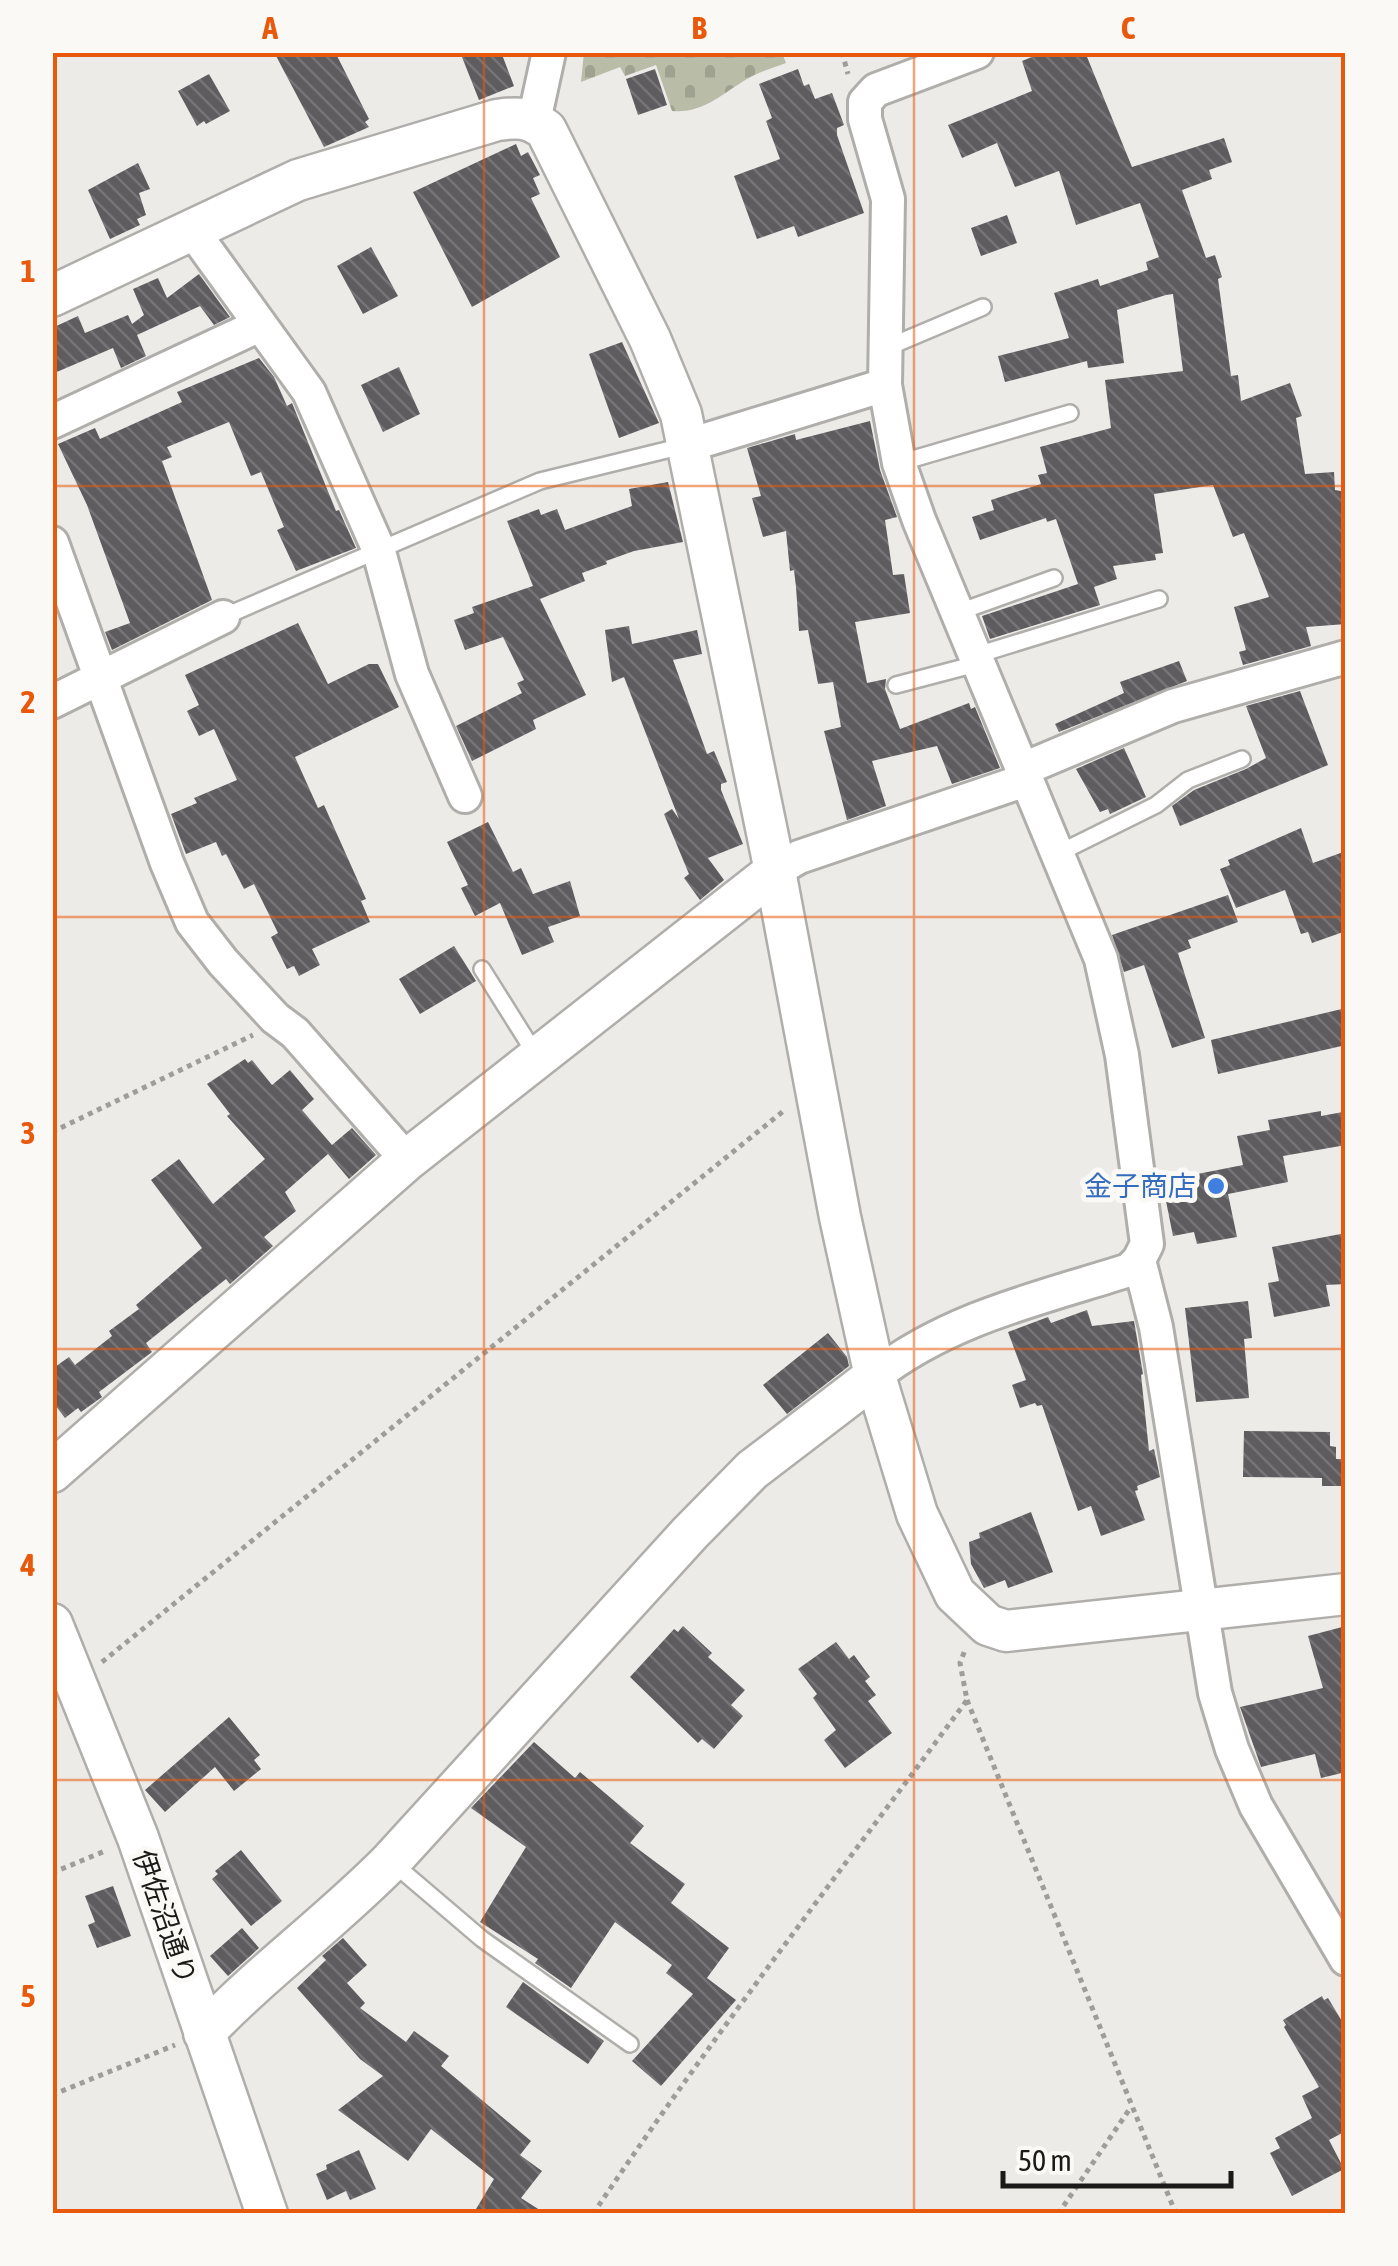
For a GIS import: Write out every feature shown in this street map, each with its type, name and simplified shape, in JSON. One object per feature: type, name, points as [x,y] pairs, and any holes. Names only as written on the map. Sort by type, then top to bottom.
[{"type":"street","points":[[534,121],[549,52]]},
{"type":"street","points":[[204,2034],[228,2008],[345,1907],[390,1861],[740,1483],[900,1356],[960,1324],[1129,1270],[1140,1260],[1146,1244],[1145,1226],[1122,1055],[1102,958],[919,520],[899,463],[885,385],[888,200],[865,102],[876,90],[976,52]]},
{"type":"street","points":[[52,296],[298,180],[497,120],[519,117],[546,130],[650,339],[689,445],[816,1097],[876,1376],[917,1514],[956,1594],[988,1624],[1006,1631],[1346,1594]]},
{"type":"street","points":[[192,230],[309,392],[378,548],[412,674],[465,796]]},
{"type":"street","points":[[52,422],[260,325]]},
{"type":"street","points":[[689,445],[885,385]]},
{"type":"street","points":[[52,543],[166,864],[192,922],[224,962],[295,1034],[407,1160]]},
{"type":"street","points":[[52,702],[224,617]]},
{"type":"street","points":[[52,1472],[407,1160],[775,871],[799,857],[1024,775],[1173,706],[1346,657]]},
{"type":"street","points":[[1140,1260],[1156,1327],[1215,1694],[1256,1806],[1346,1959]]},
{"type":"street","name":"伊佐沼通り","points":[[52,1624],[138,1838],[267,2214]]},
{"type":"lane","points":[[886,348],[983,307]]},
{"type":"lane","points":[[899,463],[1070,413]]},
{"type":"lane","points":[[224,617],[540,481],[689,445]]},
{"type":"lane","points":[[959,612],[1054,578]]},
{"type":"lane","points":[[896,685],[943,675],[979,659],[1159,599]]},
{"type":"lane","points":[[1058,854],[1156,804],[1188,780],[1242,759]]},
{"type":"lane","points":[[482,970],[538,1058]]},
{"type":"lane","points":[[390,1861],[482,1939],[630,2044]]},
{"type":"path","points":[[52,1132],[254,1034],[276,1018]]},
{"type":"path","points":[[76,1683],[795,1101],[816,1097]]},
{"type":"path","points":[[971,1610],[969,1638],[960,1663],[967,1700],[1176,2214]]},
{"type":"path","points":[[593,2214],[677,2088],[967,1700]]},
{"type":"path","points":[[52,1873],[138,1838]]},
{"type":"path","points":[[52,2095],[204,2034]]},
{"type":"path","points":[[1058,2214],[1132,2107]]},
{"type":"green space","points":[[584,52],[782,53],[786,63],[751,77],[703,106],[672,111],[656,65],[625,76],[620,67],[581,82]]},
{"type":"building","points":[[274,52],[335,52],[369,119],[365,122],[369,127],[324,147]]},
{"type":"building","points":[[460,52],[501,52],[514,86],[479,100]]},
{"type":"building","points":[[1044,52],[1085,52],[1132,167],[1224,138],[1232,162],[1209,170],[1212,179],[1182,190],[1206,258],[1215,255],[1222,277],[1218,279],[1231,376],[1238,375],[1241,401],[1290,383],[1302,416],[1296,418],[1305,474],[1334,472],[1335,490],[1346,492],[1346,624],[1306,627],[1311,646],[1243,665],[1239,652],[1246,650],[1234,607],[1269,597],[1244,533],[1233,537],[1213,485],[1154,494],[1163,553],[1155,554],[1156,560],[1113,566],[1117,579],[1094,587],[1100,605],[990,639],[982,616],[1078,584],[1056,519],[1047,522],[1046,518],[980,540],[972,517],[994,510],[991,500],[1041,484],[1038,475],[1047,473],[1040,447],[1111,428],[1105,380],[1183,371],[1173,294],[1117,310],[1124,363],[1088,368],[1087,361],[1005,382],[998,356],[1069,338],[1054,293],[1098,279],[1100,286],[1148,270],[1146,262],[1159,257],[1140,203],[1076,225],[1059,171],[1015,187],[997,143],[962,158],[948,125],[1032,91],[1022,61]]},
{"type":"building","points":[[655,69],[667,105],[638,115],[626,79]]},
{"type":"building","points":[[798,69],[804,86],[809,84],[815,99],[832,93],[844,125],[837,128],[837,135],[864,213],[798,237],[794,226],[757,239],[734,176],[780,159],[766,121],[772,118],[759,84]]},
{"type":"building","points":[[209,74],[230,111],[197,126],[178,91]]},
{"type":"building","points":[[516,144],[521,156],[528,152],[540,175],[533,178],[540,194],[531,198],[560,257],[472,307],[413,192]]},
{"type":"building","points":[[138,163],[150,189],[139,193],[146,215],[137,219],[140,225],[110,239],[88,190]]},
{"type":"building","points":[[1007,215],[1017,243],[981,256],[971,228]]},
{"type":"building","points":[[371,247],[398,296],[363,314],[337,266]]},
{"type":"building","points":[[199,274],[230,317],[214,325],[200,306],[137,335],[146,356],[121,368],[113,348],[52,374],[52,328],[78,316],[85,333],[128,315],[132,324],[144,315],[133,289],[158,278],[167,298]]},
{"type":"building","points":[[622,342],[659,423],[619,438],[589,354]]},
{"type":"building","points":[[259,358],[274,377],[287,406],[292,403],[336,511],[339,510],[356,548],[296,571],[277,530],[284,527],[261,472],[251,476],[229,422],[167,447],[172,457],[162,461],[212,600],[112,650],[105,632],[130,623],[87,505],[58,444],[95,428],[100,439],[182,402],[177,392]]},
{"type":"building","points":[[399,367],[420,414],[383,432],[361,385]]},
{"type":"building","points":[[870,421],[880,470],[897,517],[885,520],[893,575],[904,574],[910,613],[855,622],[867,683],[886,679],[885,689],[900,729],[969,703],[971,709],[975,707],[1000,768],[952,784],[937,746],[872,761],[886,806],[847,820],[824,731],[841,727],[833,682],[818,684],[808,630],[799,631],[786,531],[763,537],[752,498],[761,496],[747,448],[795,434],[796,440]]},
{"type":"building","points":[[668,482],[683,542],[634,551],[606,561],[607,564],[582,573],[585,581],[540,599],[586,695],[533,720],[536,729],[472,761],[456,726],[522,693],[517,683],[524,680],[503,637],[465,650],[454,620],[474,613],[472,607],[533,586],[507,521],[539,509],[541,515],[557,509],[565,530],[632,506],[629,489]]},
{"type":"building","points":[[298,623],[328,684],[369,664],[378,664],[399,707],[295,757],[318,808],[324,805],[366,899],[361,901],[370,922],[312,949],[320,965],[299,976],[294,966],[287,969],[271,937],[278,933],[254,884],[244,889],[216,842],[186,854],[171,814],[197,803],[194,798],[237,780],[214,729],[199,736],[187,711],[199,705],[185,675]]},
{"type":"building","points":[[629,626],[632,644],[697,630],[702,654],[673,660],[707,754],[714,751],[727,782],[721,784],[721,790],[743,844],[708,858],[724,880],[700,900],[684,878],[689,874],[664,814],[672,809],[679,819],[624,677],[612,682],[605,630]]},
{"type":"building","points":[[1179,661],[1187,681],[1059,732],[1055,724],[1124,693],[1120,682]]},
{"type":"building","points":[[1300,691],[1328,765],[1180,826],[1172,806],[1194,790],[1266,758],[1246,706]]},
{"type":"building","points":[[1124,748],[1146,797],[1110,814],[1108,809],[1100,812],[1076,769]]},
{"type":"building","points":[[488,822],[513,872],[521,868],[533,894],[570,881],[580,916],[548,927],[554,942],[522,955],[500,903],[475,916],[461,888],[468,885],[447,842]]},
{"type":"building","points":[[1301,828],[1313,863],[1346,851],[1346,931],[1312,943],[1308,932],[1301,934],[1285,890],[1236,908],[1220,869],[1230,865],[1228,860]]},
{"type":"building","points":[[1228,895],[1238,922],[1188,940],[1191,948],[1178,953],[1205,1038],[1172,1048],[1144,965],[1124,972],[1112,935]]},
{"type":"building","points":[[454,946],[476,981],[420,1014],[399,979]]},
{"type":"building","points":[[1346,1008],[1346,1045],[1218,1074],[1211,1040]]},
{"type":"building","points":[[245,1059],[248,1063],[252,1060],[272,1085],[290,1070],[314,1099],[302,1110],[332,1145],[352,1128],[376,1155],[349,1179],[328,1154],[285,1192],[296,1211],[264,1237],[273,1246],[230,1284],[226,1279],[146,1343],[152,1352],[99,1392],[102,1397],[65,1418],[52,1401],[52,1369],[69,1357],[75,1365],[112,1336],[109,1331],[139,1309],[136,1305],[202,1248],[151,1180],[179,1159],[213,1204],[265,1159],[227,1116],[230,1114],[207,1084]]},
{"type":"building","points":[[1321,1111],[1321,1116],[1343,1112],[1346,1145],[1283,1156],[1288,1182],[1228,1194],[1237,1237],[1197,1244],[1194,1232],[1173,1236],[1162,1181],[1243,1165],[1237,1136],[1270,1130],[1268,1120]]},
{"type":"building","points":[[1346,1233],[1346,1284],[1326,1285],[1330,1306],[1274,1317],[1268,1283],[1279,1281],[1272,1247]]},
{"type":"building","points":[[1248,1301],[1252,1338],[1244,1339],[1249,1398],[1196,1402],[1185,1308]]},
{"type":"building","points":[[1087,1310],[1092,1326],[1134,1321],[1149,1451],[1154,1449],[1160,1477],[1137,1486],[1135,1491],[1145,1520],[1101,1536],[1091,1506],[1078,1511],[1042,1405],[1020,1408],[1012,1385],[1026,1380],[1008,1332],[1048,1317],[1051,1323]]},
{"type":"building","points":[[828,1333],[847,1357],[849,1366],[787,1414],[763,1385]]},
{"type":"building","points":[[1244,1431],[1330,1432],[1330,1446],[1336,1447],[1336,1459],[1346,1459],[1346,1486],[1322,1486],[1322,1478],[1243,1477]]},
{"type":"building","points":[[1031,1512],[1053,1572],[1008,1588],[1005,1580],[984,1588],[971,1564],[969,1542],[980,1538],[979,1533]]},
{"type":"building","points":[[683,1626],[712,1653],[708,1657],[745,1690],[731,1705],[743,1716],[714,1749],[702,1739],[698,1743],[630,1677],[674,1629],[678,1632]]},
{"type":"building","points":[[1346,1626],[1346,1772],[1321,1778],[1315,1754],[1261,1767],[1240,1707],[1323,1688],[1308,1636]]},
{"type":"building","points":[[836,1642],[849,1659],[854,1655],[870,1677],[865,1681],[876,1695],[868,1701],[892,1733],[845,1768],[824,1740],[836,1730],[798,1669]]},
{"type":"building","points":[[229,1717],[260,1755],[254,1760],[261,1769],[234,1791],[215,1767],[165,1812],[145,1790]]},
{"type":"building","points":[[534,1742],[575,1778],[580,1772],[644,1826],[630,1843],[685,1884],[671,1903],[729,1948],[704,1982],[707,1978],[736,2000],[661,2086],[632,2061],[693,1994],[666,1973],[672,1965],[615,1922],[571,1988],[535,1963],[538,1959],[480,1922],[526,1847],[471,1808]]},
{"type":"building","points":[[241,1850],[282,1901],[251,1926],[212,1879],[218,1874],[215,1871]]},
{"type":"building","points":[[113,1886],[131,1936],[97,1948],[88,1925],[95,1922],[85,1896]]},
{"type":"building","points":[[242,1928],[259,1948],[228,1976],[210,1956]]},
{"type":"building","points":[[343,1938],[367,1965],[347,1983],[365,2003],[360,2008],[406,2042],[414,2031],[449,2056],[441,2066],[531,2141],[520,2155],[542,2171],[521,2198],[546,2214],[473,2214],[494,2179],[431,2129],[408,2161],[338,2110],[383,2076],[360,2059],[297,1988],[326,1960],[322,1956]]},
{"type":"building","points":[[523,1982],[604,2041],[588,2064],[506,2007]]},
{"type":"building","points":[[1322,1996],[1324,2000],[1328,1998],[1346,2028],[1346,2131],[1329,2140],[1344,2169],[1292,2196],[1270,2153],[1280,2148],[1275,2138],[1312,2118],[1302,2096],[1319,2087],[1283,2020]]},
{"type":"building","points":[[359,2150],[376,2189],[350,2200],[346,2191],[327,2200],[316,2174]]},
{"type":"place","name":"金子商店","points":[[1216,1186]]}]
